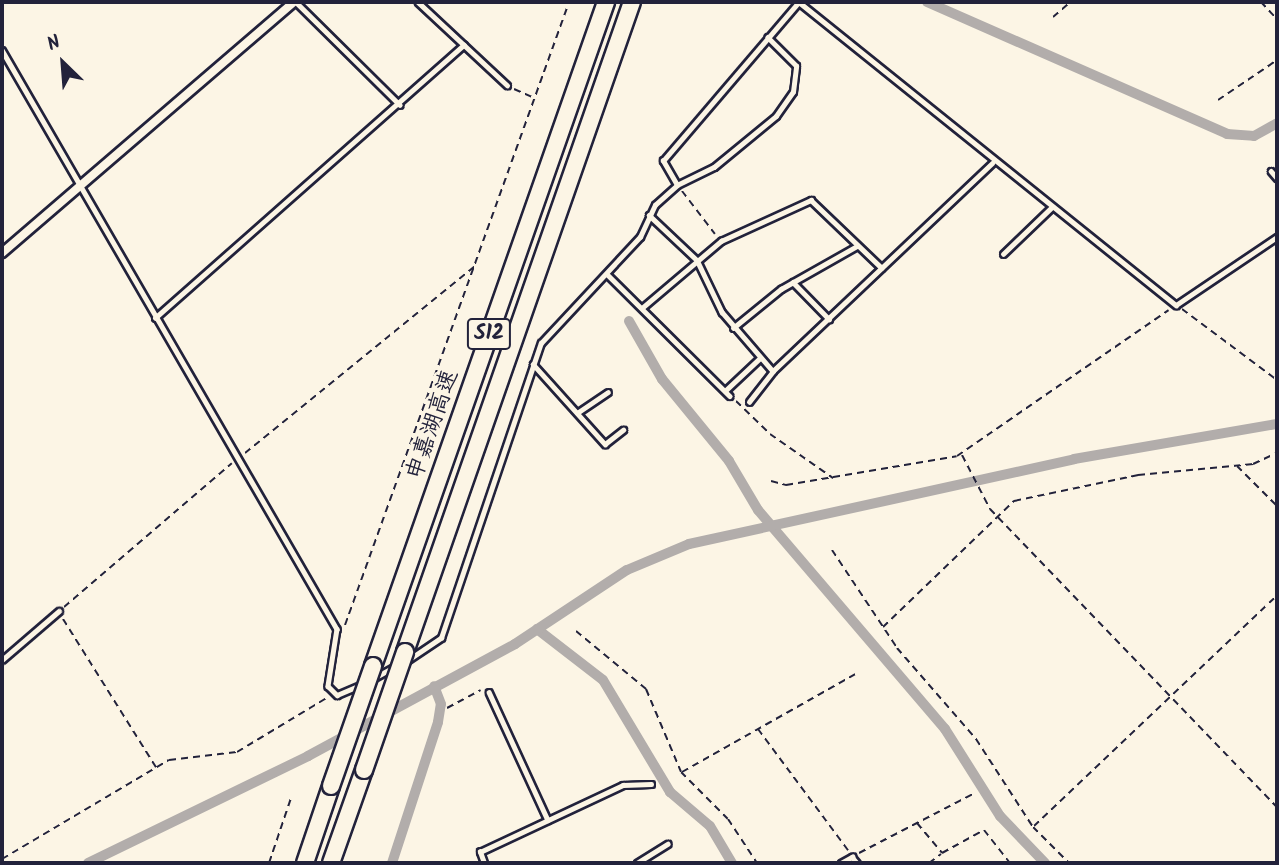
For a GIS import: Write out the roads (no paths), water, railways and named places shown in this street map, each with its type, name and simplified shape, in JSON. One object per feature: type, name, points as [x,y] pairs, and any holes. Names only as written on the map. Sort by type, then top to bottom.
[{"type":"highway","name":"申嘉湖高速","points":[[305,863],[606,2]]},
{"type":"highway","name":"S12","points":[[331,863],[632,2]]},
{"type":"street","points":[[2,253],[295,2]]},
{"type":"lane","points":[[295,2],[400,105]]},
{"type":"lane","points":[[418,2],[507,85]]},
{"type":"lane","points":[[677,185],[663,161],[799,2],[992,163],[1177,305],[1277,237]]},
{"type":"lane","points":[[2,50],[340,635],[327,677],[332,691],[344,694],[442,638],[533,364],[549,333],[640,237],[649,215],[677,185],[714,167],[776,116],[793,92],[796,66],[768,38]]},
{"type":"lane","points":[[155,318],[464,46]]},
{"type":"lane","points":[[749,402],[773,371],[992,163]]},
{"type":"lane","points":[[1271,171],[1277,178]]},
{"type":"lane","points":[[642,308],[721,241],[811,200],[882,268]]},
{"type":"lane","points":[[1003,254],[1051,208]]},
{"type":"lane","points":[[649,215],[697,260],[733,328],[773,371]]},
{"type":"lane","points":[[733,328],[793,282],[858,246]]},
{"type":"lane","points":[[607,274],[730,396]]},
{"type":"lane","points":[[793,282],[829,319]]},
{"type":"lane","points":[[725,391],[759,359]]},
{"type":"lane","points":[[533,364],[605,444],[623,430]]},
{"type":"lane","points":[[577,413],[608,392]]},
{"type":"lane","points":[[2,660],[58,611]]},
{"type":"lane","points":[[489,692],[548,820]]},
{"type":"lane","points":[[484,863],[480,852],[623,785],[651,784]]},
{"type":"lane","points":[[638,863],[668,844]]},
{"type":"lane","points":[[841,863],[852,857],[858,863]]},
{"type":"waterway","points":[[927,2],[1227,134],[1254,136],[1277,123]]},
{"type":"waterway","points":[[629,321],[662,379],[729,461],[758,510],[945,729],[1000,816],[1045,863]]},
{"type":"waterway","points":[[88,863],[308,756],[515,644],[627,570],[689,544],[1074,459],[1277,424]]},
{"type":"waterway","points":[[537,629],[603,680],[670,792],[710,826],[732,863]]},
{"type":"waterway","points":[[392,863],[438,722],[441,704],[434,686]]}]
